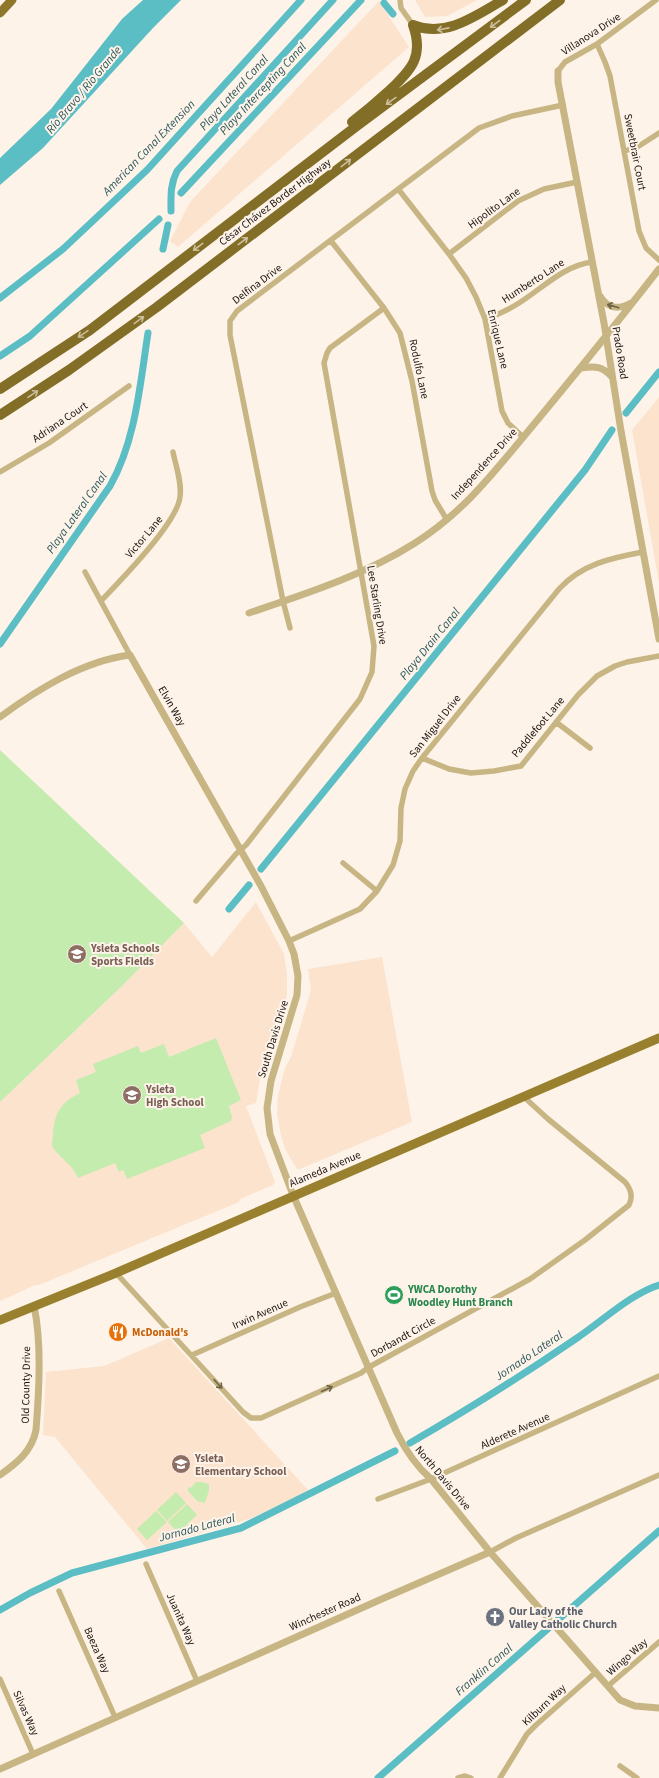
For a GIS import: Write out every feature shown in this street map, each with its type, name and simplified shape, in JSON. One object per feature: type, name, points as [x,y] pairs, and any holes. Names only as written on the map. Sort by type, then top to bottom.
[{"type":"highway","points":[[0,13],[12,0]]},
{"type":"highway","points":[[412,25],[428,30],[443,29],[453,26],[503,0]]},
{"type":"highway","name":"César Chávez Border Highway","points":[[0,389],[90,330],[358,125],[526,0]]},
{"type":"highway","name":"César Chávez Border Highway","points":[[0,415],[69,370],[157,307],[560,0]]},
{"type":"highway","points":[[293,176],[343,129],[378,101],[409,71],[415,60],[418,43],[412,25]]},
{"type":"main road","name":"Alameda Avenue","points":[[0,1320],[116,1273],[293,1195],[659,1038]]},
{"type":"street","points":[[400,0],[401,8],[412,25]]},
{"type":"street","name":"Villanova Drive","points":[[558,71],[565,62],[597,44],[656,0]]},
{"type":"street","name":"Sweetbrair Court","points":[[597,44],[610,76],[639,231],[646,248],[659,260]]},
{"type":"street","name":"Prado Road","points":[[558,71],[558,82],[578,182],[659,639]]},
{"type":"street","name":"Delfina Drive","points":[[290,628],[283,601],[230,335],[230,321],[238,311],[479,128],[512,116],[563,105]]},
{"type":"street","points":[[625,151],[639,146],[659,133]]},
{"type":"street","name":"Hipolito Lane","points":[[449,254],[524,198],[544,189],[578,182]]},
{"type":"street","name":"Enrique Lane","points":[[399,190],[449,254],[466,278],[476,297],[485,319],[502,411],[508,423],[523,438]]},
{"type":"street","name":"Rodulfo Lane","points":[[331,241],[394,322],[404,344],[432,491],[435,500],[447,520]]},
{"type":"street","name":"Humberto Lane","points":[[485,319],[504,312],[567,270],[580,264],[592,262]]},
{"type":"street","name":"Independence Drive","points":[[249,613],[362,572],[414,544],[447,520],[473,497],[523,438],[606,338],[659,269]]},
{"type":"street","points":[[598,293],[603,301],[613,307],[623,307],[633,302]]},
{"type":"street","name":"Lee Starling Drive","points":[[196,900],[240,850],[355,705],[367,685],[372,672],[374,646],[324,362],[330,348],[384,308]]},
{"type":"street","points":[[581,368],[598,366],[603,368],[612,377]]},
{"type":"street","name":"Adriana Court","points":[[0,472],[49,443],[129,386]]},
{"type":"street","name":"Victor Lane","points":[[101,601],[166,528],[175,515],[180,497],[180,485],[173,452]]},
{"type":"street","name":"San Miguel Drive","points":[[289,941],[360,908],[377,891],[388,876],[398,852],[400,841],[401,808],[405,789],[413,771],[567,580],[580,571],[604,560],[643,552]]},
{"type":"street","name":"Elvin Way","points":[[85,572],[240,850]]},
{"type":"street","points":[[0,717],[23,700],[52,683],[92,665],[130,655]]},
{"type":"street","name":"Paddlefoot Lane","points":[[422,758],[438,766],[459,772],[483,772],[516,767],[525,762],[578,695],[597,676],[615,666],[627,662],[659,656]]},
{"type":"street","points":[[556,722],[590,748]]},
{"type":"street","name":"South Davis Drive","points":[[240,850],[261,886],[289,941],[297,965],[297,995],[271,1081],[267,1108],[273,1146],[293,1195]]},
{"type":"street","points":[[343,863],[377,891]]},
{"type":"street","name":"Dorbandt Circle","points":[[116,1273],[192,1354],[243,1412],[254,1419],[261,1418],[361,1373],[368,1367],[530,1279],[585,1240],[629,1205],[631,1194],[625,1182],[548,1119],[524,1097]]},
{"type":"street","name":"North Davis Drive","points":[[293,1195],[406,1450],[422,1472],[431,1479],[490,1552],[620,1700],[634,1706],[659,1708]]},
{"type":"street","name":"Irwin Avenue","points":[[192,1354],[336,1293]]},
{"type":"street","name":"Old County Drive","points":[[0,1475],[20,1460],[27,1452],[34,1439],[36,1430],[38,1349],[37,1322],[34,1306]]},
{"type":"street","name":"Alderete Avenue","points":[[378,1499],[431,1479],[659,1376]]},
{"type":"street","name":"Winchester Road","points":[[0,1769],[490,1552],[516,1538],[659,1475]]},
{"type":"street","name":"Juanita Way","points":[[146,1564],[197,1681]]},
{"type":"street","name":"Baeza Way","points":[[59,1591],[116,1717]]},
{"type":"street","name":"Wingo Way","points":[[608,1686],[659,1642]]},
{"type":"street","name":"Kilburn Way","points":[[500,1778],[527,1734],[596,1672]]},
{"type":"street","name":"Silvas Way","points":[[0,1679],[33,1754]]},
{"type":"street","points":[[620,1766],[638,1778]]},
{"type":"street","points":[[458,1778],[465,1776],[471,1778]]},
{"type":"shaded area","points":[[415,0],[477,0],[447,16],[425,17]]},
{"type":"shaded area","points":[[379,1],[409,47],[178,247],[170,241],[190,202]]},
{"type":"shaded area","points":[[659,397],[659,583],[632,430]]},
{"type":"shaded area","name":"Ysleta High School","points":[[256,902],[284,954],[287,975],[287,995],[261,1073],[256,1103],[246,1106],[275,1182],[273,1185],[240,1199],[239,1202],[39,1285],[35,1285],[0,1301],[0,1102],[122,986],[184,923],[212,957]]},
{"type":"shaded area","points":[[382,957],[412,1122],[297,1169],[286,1151],[281,1136],[277,1113],[278,1095],[285,1068],[291,1057],[311,990],[308,969]]},
{"type":"shaded area","name":"Ysleta Elementary School","points":[[169,1338],[309,1491],[252,1518],[147,1549],[55,1437],[43,1435],[46,1372],[104,1366]]},
{"type":"green space","name":"Ysleta Schools Sports Fields","points":[[0,750],[184,923],[122,986],[0,1102]]},
{"type":"green space","points":[[216,1038],[241,1100],[229,1106],[232,1117],[231,1121],[200,1135],[205,1148],[127,1179],[123,1170],[119,1172],[115,1163],[78,1178],[73,1169],[57,1153],[52,1144],[57,1114],[63,1104],[73,1096],[80,1093],[76,1080],[96,1072],[93,1064],[138,1046],[141,1053],[164,1044],[169,1057]]},
{"type":"green space","points":[[196,1482],[209,1484],[209,1490],[205,1503],[197,1501],[188,1491],[188,1488],[192,1487]]},
{"type":"green space","points":[[176,1492],[186,1503],[167,1521],[157,1510]]},
{"type":"green space","points":[[187,1504],[197,1515],[178,1533],[168,1522]]},
{"type":"green space","points":[[156,1511],[167,1522],[147,1540],[137,1529]]},
{"type":"water","name":"Río Bravo / Rio Grande","points":[[143,0],[181,0],[153,28],[43,148],[0,185],[0,158],[51,109],[122,19]]},
{"type":"waterway","name":"American Canal Extension","points":[[0,298],[63,249],[147,170],[301,0]]},
{"type":"waterway","name":"Playa Lateral Canal","points":[[171,211],[172,186],[177,171],[333,0]]},
{"type":"waterway","name":"Playa Intercepting Canal","points":[[181,193],[361,0]]},
{"type":"waterway","name":"Playa Intercepting Canal","points":[[384,3],[393,14]]},
{"type":"waterway","name":"Playa Intercepting Canal","points":[[0,356],[30,336],[159,219]]},
{"type":"waterway","name":"Playa Lateral Canal","points":[[163,249],[168,225]]},
{"type":"waterway","name":"Playa Lateral Canal","points":[[0,644],[110,486],[119,468],[126,450],[136,411],[148,333]]},
{"type":"waterway","name":"Playa Drain Canal","points":[[626,413],[659,372]]},
{"type":"waterway","name":"Playa Drain Canal","points":[[261,869],[585,470],[612,430]]},
{"type":"waterway","name":"Playa Drain Canal","points":[[229,909],[249,885]]},
{"type":"waterway","name":"Jornado Lateral","points":[[410,1443],[474,1405],[536,1365],[638,1294],[659,1285]]},
{"type":"waterway","name":"Jornado Lateral","points":[[0,1610],[30,1593],[72,1573],[241,1528],[395,1451]]},
{"type":"waterway","name":"Franklin Canal","points":[[378,1778],[659,1531]]},
{"type":"place","name":"Ysleta Schools Sports Fields","points":[[77,954]]},
{"type":"place","name":"Ysleta High School","points":[[132,1095]]},
{"type":"place","name":"YWCA Dorothy Woodley Hunt Branch","points":[[394,1295]]},
{"type":"place","name":"McDonald's","points":[[118,1332]]},
{"type":"place","name":"Ysleta Elementary School","points":[[181,1464]]},
{"type":"place","name":"Our Lady of the Valley Catholic Church","points":[[495,1617]]}]
